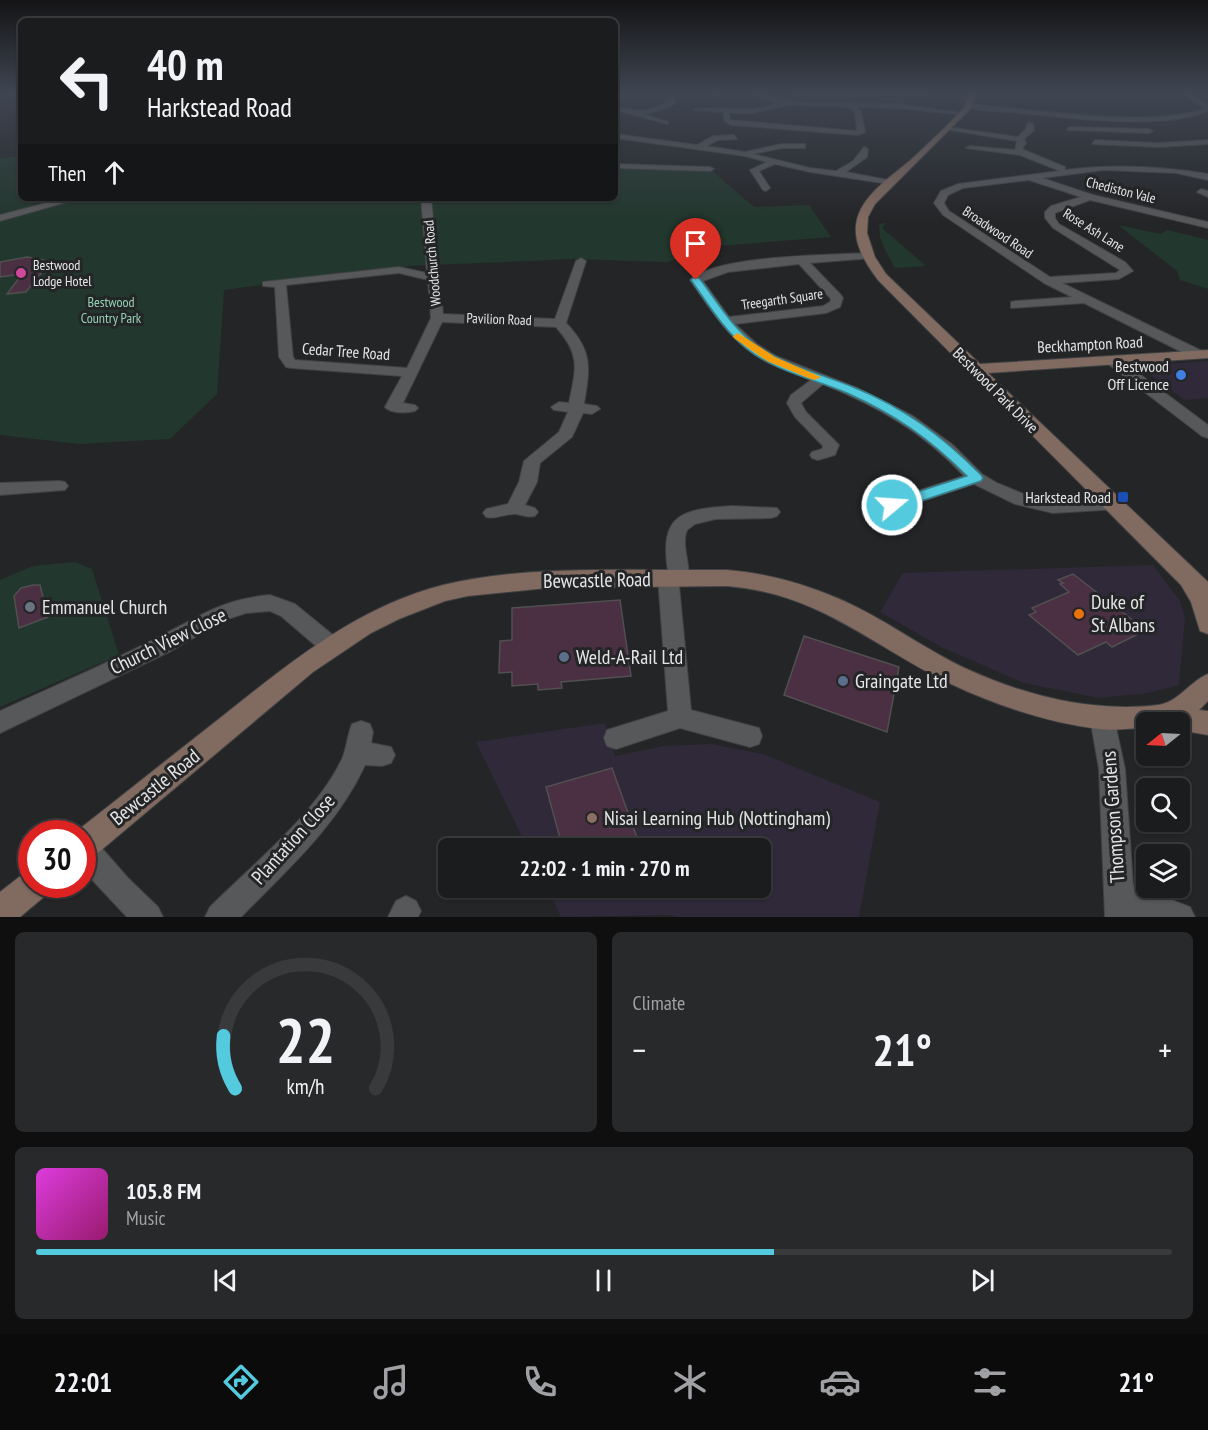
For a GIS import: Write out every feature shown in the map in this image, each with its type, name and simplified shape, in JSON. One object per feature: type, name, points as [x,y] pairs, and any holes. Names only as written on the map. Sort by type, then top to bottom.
[{"type":"street","points":[[621,137],[745,153],[837,174],[890,181]]},
{"type":"street","points":[[699,147],[712,137],[734,137]]},
{"type":"street","name":"Bestwood Park Drive","points":[[939,137],[890,181],[863,218],[862,234],[869,256],[882,277],[1190,580],[1208,594]]},
{"type":"street","points":[[1004,137],[1020,139],[1022,137]]},
{"type":"street","points":[[1162,137],[1178,144]]},
{"type":"street","points":[[1020,139],[1022,143],[1018,149],[1021,153]]},
{"type":"street","points":[[1101,142],[1178,144],[1208,142]]},
{"type":"street","points":[[745,153],[780,145],[802,146]]},
{"type":"street","points":[[970,148],[998,154],[1021,153],[1062,169]]},
{"type":"street","points":[[837,174],[856,163],[864,155],[860,151]]},
{"type":"street","points":[[766,190],[754,170],[774,161]]},
{"type":"street","points":[[618,166],[710,169]]},
{"type":"street","name":"Broadwood Road","points":[[1203,354],[1084,300],[1048,281],[946,213],[940,206],[941,197],[955,188],[1104,168],[1176,171],[1208,177]]},
{"type":"street","name":"Chediston Vale","points":[[1028,177],[1090,197],[1208,225]]},
{"type":"street","name":"Rose Ash Lane","points":[[1048,281],[1113,276],[1124,274],[1126,271],[1121,264],[1056,226],[1050,218],[1050,212],[1054,208],[1090,197]]},
{"type":"street","points":[[0,218],[65,201]]},
{"type":"street","name":"Woodchurch Road","points":[[410,408],[393,407],[437,318],[426,201]]},
{"type":"street","name":"Cedar Tree Road","points":[[411,372],[291,364],[286,357],[274,284],[399,270],[412,266],[431,254]]},
{"type":"street","name":"Treegarth Square","points":[[802,261],[837,298],[836,304],[826,309],[726,321],[696,280],[740,266],[802,261],[869,256]]},
{"type":"street","points":[[492,513],[522,510],[532,461],[566,434],[584,408],[582,360],[575,340],[560,324],[582,261]]},
{"type":"street","name":"Cedar Tree Road","points":[[399,270],[434,279]]},
{"type":"street","points":[[1026,306],[1084,300]]},
{"type":"street","name":"Pavilion Road","points":[[437,318],[547,321],[560,324]]},
{"type":"street","points":[[726,321],[742,339],[762,354],[882,404],[908,418],[946,448],[976,478],[1006,495],[1038,505],[1069,508],[1113,505]]},
{"type":"street","name":"Beckhampton Road","points":[[975,369],[1203,354]]},
{"type":"street","points":[[1113,361],[1208,434]]},
{"type":"street","points":[[818,455],[829,452],[831,445],[800,414],[794,403],[796,398],[821,379]]},
{"type":"street","points":[[559,407],[584,408]]},
{"type":"street","points":[[892,505],[976,478]]},
{"type":"street","points":[[26,501],[39,486]]},
{"type":"street","points":[[0,489],[59,486]]},
{"type":"street","points":[[680,718],[674,578],[675,536],[682,522],[702,514],[748,505],[771,512]]},
{"type":"street","name":"Bewcastle Road","points":[[96,835],[304,665],[332,646],[390,614],[441,594],[525,581],[674,578],[752,580],[809,595],[853,615],[960,677],[992,691],[1058,712],[1102,718],[1136,717]]},
{"type":"street","name":"Bestwood Park Drive","points":[[1190,580],[1202,602],[1208,625]]},
{"type":"street","name":"Church View Close","points":[[0,722],[163,645],[219,614],[245,605],[270,603],[288,610],[332,646]]},
{"type":"street","name":"Bewcastle Road","points":[[1171,712],[1190,702],[1208,685]]},
{"type":"street","points":[[615,738],[680,718],[750,736]]},
{"type":"street","name":"Thompson Gardens","points":[[1102,718],[1112,769],[1119,906]]},
{"type":"street","name":"Bewcastle Road","points":[[1190,720],[1208,723]]},
{"type":"street","name":"Plantation Close","points":[[220,917],[313,821],[345,780],[366,746]]},
{"type":"street","points":[[96,862],[148,917]]},
{"type":"street","points":[[0,913],[18,898]]},
{"type":"street","points":[[1119,906],[1180,917]]},
{"type":"shaded area","points":[[1208,361],[1208,398],[1184,400],[1139,366]]},
{"type":"shaded area","points":[[1153,565],[1180,601],[1185,618],[1179,685],[1148,693],[1099,698],[1024,683],[941,647],[880,612],[903,573]]},
{"type":"shaded area","points":[[605,723],[615,756],[664,746],[711,744],[763,754],[880,802],[859,917],[676,917],[668,915],[561,917],[552,898],[771,898],[771,838],[523,838],[476,742]]},
{"type":"green space","name":"Bestwood Country Park","points":[[18,156],[18,201],[618,201],[618,167],[711,170],[754,207],[809,205],[831,237],[707,247],[668,262],[573,259],[409,266],[224,290],[217,394],[170,439],[80,444],[0,435],[0,158]]},
{"type":"green space","points":[[886,223],[882,228],[926,266],[895,268],[880,237],[879,224]]},
{"type":"green space","points":[[1118,225],[1161,234],[1167,230],[1208,240],[1208,289],[1180,280],[1177,271]]},
{"type":"green space","points":[[75,562],[92,569],[119,655],[0,707],[0,580],[33,566]]},
{"type":"building","name":"Bestwood Lodge Hotel","points":[[27,257],[44,260],[34,272],[43,271],[26,292],[7,294],[22,274],[0,277],[0,262]]},
{"type":"building","name":"Duke of St Albans","points":[[1073,574],[1138,624],[1134,626],[1142,632],[1112,647],[1106,642],[1078,655],[1029,615],[1036,612],[1032,608],[1069,592],[1058,580]]},
{"type":"building","name":"Emmanuel Church","points":[[40,585],[48,617],[19,628],[14,596],[21,588]]},
{"type":"building","name":"Weld-A-Rail Ltd","points":[[620,600],[631,676],[561,682],[562,688],[538,690],[538,684],[512,686],[512,672],[499,673],[500,641],[512,640],[512,608]]},
{"type":"building","name":"Graingate Ltd","points":[[804,636],[899,667],[887,732],[784,695]]},
{"type":"building","name":"Nisai Learning Hub (Nottingham)","points":[[612,768],[637,838],[560,838],[546,787]]},
{"type":"slow traffic","points":[[738,336],[771,359],[815,377]]},
{"type":"place","name":"Bestwood Lodge Hotel","points":[[21,273]]},
{"type":"place","name":"Bestwood Off Licence","points":[[1181,375]]},
{"type":"place","name":"Harkstead Road","points":[[1123,497]]},
{"type":"place","name":"Emmanuel Church","points":[[30,607]]},
{"type":"place","name":"Duke of St Albans","points":[[1079,614]]},
{"type":"place","name":"Weld-A-Rail Ltd","points":[[564,657]]},
{"type":"place","name":"Graingate Ltd","points":[[843,681]]},
{"type":"place","name":"Nisai Learning Hub (Nottingham)","points":[[592,818]]},
{"type":"route","points":[[696,280],[735,333],[752,347],[771,359],[852,391],[908,418],[946,448],[976,478],[892,505]]}]
